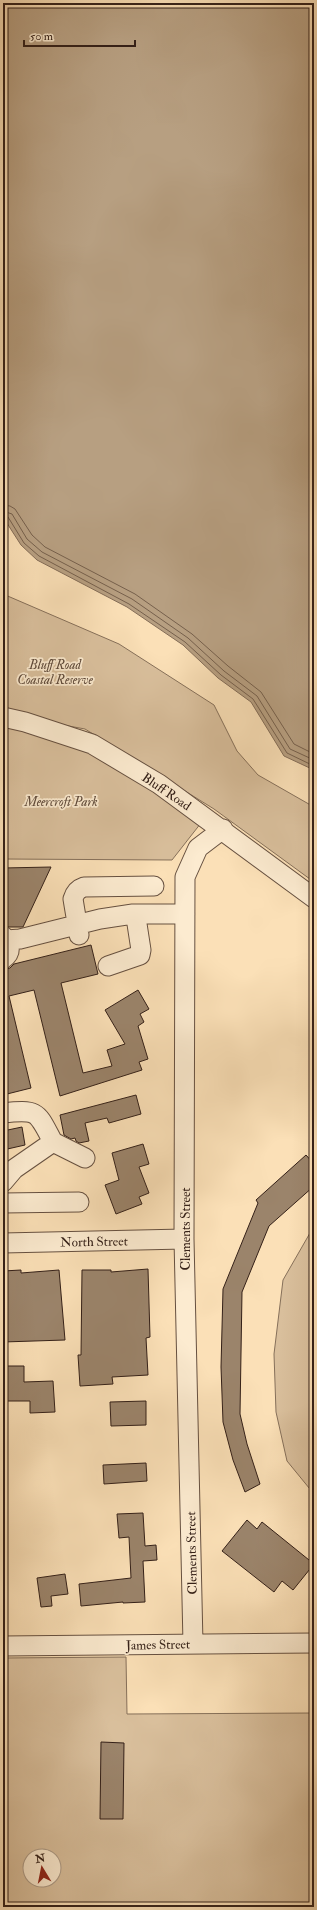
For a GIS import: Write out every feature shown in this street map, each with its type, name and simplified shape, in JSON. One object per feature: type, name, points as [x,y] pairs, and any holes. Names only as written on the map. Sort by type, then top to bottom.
[{"type":"street","name":"Bluff Road","points":[[3,717],[32,724],[92,744],[159,784],[314,898]]},
{"type":"street","name":"Clements Street","points":[[193,1644],[184,1239],[185,877],[198,848],[222,829]]},
{"type":"street","points":[[78,930],[73,899],[78,889],[84,887],[154,886]]},
{"type":"street","points":[[78,930],[100,919],[133,914],[185,920]]},
{"type":"street","points":[[6,947],[78,930],[185,920]]},
{"type":"street","points":[[108,966],[140,955],[141,950],[137,924]]},
{"type":"street","points":[[3,1113],[28,1111],[40,1118],[53,1142],[85,1158]]},
{"type":"street","points":[[3,1182],[14,1169],[53,1142]]},
{"type":"street","points":[[3,1202],[79,1202]]},
{"type":"street","name":"North Street","points":[[3,1243],[184,1239]]},
{"type":"street","name":"James Street","points":[[3,1646],[314,1643]]},
{"type":"green space","name":"Bluff Road Coastal Reserve","points":[[3,594],[119,644],[214,705],[237,751],[258,775],[314,807],[314,882],[214,809],[85,729],[3,714]]},
{"type":"green space","name":"Meercroft Park","points":[[3,725],[71,737],[201,823],[172,860],[3,859]]},
{"type":"green space","points":[[314,1226],[314,1494],[287,1461],[276,1412],[274,1354],[283,1280]]},
{"type":"green space","points":[[126,1657],[127,1714],[314,1713],[314,1907],[3,1907],[3,1658]]},
{"type":"water","points":[[3,3],[314,3],[314,770],[284,756],[251,702],[218,678],[183,645],[127,607],[37,560],[21,545],[3,517]]},
{"type":"building","points":[[51,867],[23,927],[9,927],[3,925],[3,868]]},
{"type":"building","points":[[91,945],[98,974],[61,983],[83,1073],[112,1066],[107,1050],[125,1044],[105,1010],[138,990],[149,1009],[140,1014],[144,1022],[138,1026],[148,1059],[139,1062],[142,1070],[60,1096],[34,990],[9,996],[31,1088],[3,1095],[3,970],[10,968],[14,964]]},
{"type":"building","points":[[136,1095],[141,1114],[109,1123],[107,1118],[85,1123],[89,1141],[79,1143],[75,1138],[71,1139],[64,1135],[60,1115]]},
{"type":"building","points":[[22,1127],[25,1145],[3,1150],[3,1131]]},
{"type":"building","points":[[143,1144],[149,1164],[139,1167],[149,1193],[139,1197],[142,1204],[116,1214],[105,1185],[119,1180],[112,1153]]},
{"type":"building","points":[[306,1155],[314,1164],[314,1186],[269,1226],[242,1292],[240,1414],[247,1444],[260,1484],[245,1492],[233,1460],[223,1422],[221,1367],[223,1289],[258,1203],[256,1200]]},
{"type":"building","points":[[148,1269],[150,1337],[146,1338],[148,1375],[112,1377],[113,1384],[80,1386],[78,1355],[81,1355],[82,1270],[111,1270],[111,1272]]},
{"type":"building","points":[[21,1270],[21,1273],[59,1270],[65,1340],[3,1342],[3,1271]]},
{"type":"building","points":[[3,1366],[24,1366],[24,1382],[53,1381],[55,1412],[30,1413],[30,1401],[3,1401]]},
{"type":"building","points":[[146,1401],[146,1425],[111,1426],[110,1402]]},
{"type":"building","points":[[146,1463],[147,1481],[104,1484],[103,1465]]},
{"type":"building","points":[[143,1513],[145,1546],[156,1545],[157,1560],[143,1561],[145,1602],[123,1602],[81,1606],[79,1584],[131,1578],[129,1537],[119,1538],[117,1514]]},
{"type":"building","points":[[247,1520],[257,1529],[262,1522],[314,1564],[293,1590],[282,1581],[274,1592],[222,1551]]},
{"type":"building","points":[[65,1574],[68,1594],[51,1596],[52,1606],[41,1607],[37,1578]]},
{"type":"building","points":[[101,1742],[124,1743],[123,1819],[100,1819]]}]
